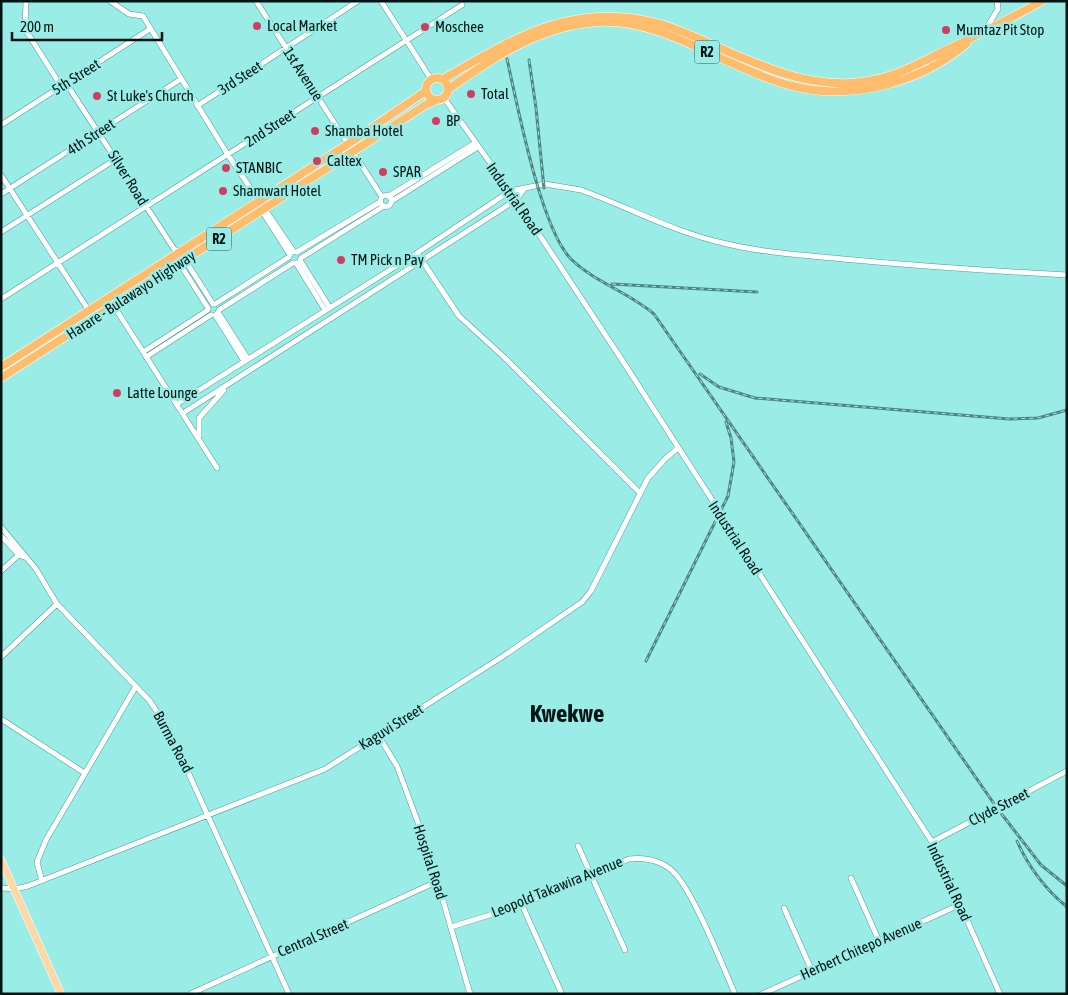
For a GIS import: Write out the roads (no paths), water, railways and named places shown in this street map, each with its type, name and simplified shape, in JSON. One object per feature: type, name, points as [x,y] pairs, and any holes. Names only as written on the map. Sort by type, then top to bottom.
[{"type":"highway","name":"R2","points":[[440,99],[472,67],[521,34],[540,25],[560,19],[592,15],[617,15],[662,24],[783,74],[819,82],[852,83],[894,76],[969,41],[1042,1]]},
{"type":"highway","name":"R2","points":[[431,79],[436,77],[444,79],[472,67]]},
{"type":"highway","points":[[431,79],[427,84],[426,91],[430,98],[440,99]]},
{"type":"highway","points":[[444,79],[449,89]]},
{"type":"highway","name":"Harare - Bulawayo Highway","points":[[1,367],[109,299],[176,252],[348,144],[426,91]]},
{"type":"highway","name":"Harare - Bulawayo Highway","points":[[1,378],[403,120],[440,99]]},
{"type":"highway","points":[[397,112],[403,120]]},
{"type":"highway","points":[[149,272],[154,280]]},
{"type":"highway","points":[[34,346],[39,354]]},
{"type":"highway","points":[[11,361],[16,369]]},
{"type":"main road","points":[[1,860],[61,994]]},
{"type":"street","name":"Silver Road","points":[[26,1],[25,25],[27,33],[99,132],[183,262]]},
{"type":"street","points":[[110,1],[129,14],[142,16],[228,155],[328,309]]},
{"type":"street","name":"1st Avenue","points":[[256,1],[348,144],[382,202]]},
{"type":"street","name":"3rd Steet","points":[[197,106],[358,1]]},
{"type":"street","points":[[381,1],[431,79]]},
{"type":"street","points":[[978,36],[992,23],[998,9],[997,1]]},
{"type":"street","name":"2nd Street","points":[[1,299],[462,5]]},
{"type":"street","name":"5th Street","points":[[1,125],[150,29]]},
{"type":"street","name":"4th Street","points":[[1,194],[181,79]]},
{"type":"street","name":"Industrial Road","points":[[440,99],[516,200],[932,842],[1000,994]]},
{"type":"street","points":[[214,304],[292,254],[390,199],[476,145]]},
{"type":"street","points":[[1,232],[116,159]]},
{"type":"street","points":[[1,175],[89,311]]},
{"type":"street","points":[[176,404],[417,253],[510,191],[544,184],[563,185],[611,201],[702,237],[751,249],[939,268],[987,269],[1067,275]]},
{"type":"street","points":[[182,413],[516,200],[524,189]]},
{"type":"street","points":[[382,202],[389,206],[390,199]]},
{"type":"street","points":[[145,354],[297,261],[382,202]]},
{"type":"street","points":[[417,253],[460,316],[640,492]]},
{"type":"street","points":[[292,254],[297,261]]},
{"type":"street","points":[[183,262],[214,304],[213,312]]},
{"type":"street","points":[[183,262],[213,312],[246,360]]},
{"type":"street","points":[[363,287],[368,295]]},
{"type":"street","points":[[109,299],[217,468]]},
{"type":"street","points":[[213,312],[214,304]]},
{"type":"street","points":[[201,442],[198,433],[199,418],[212,402],[234,381]]},
{"type":"street","name":"Kaguvi Street","points":[[15,889],[42,881],[209,817],[325,769],[502,657],[582,602],[591,591],[640,492],[657,467],[677,449]]},
{"type":"street","points":[[1,527],[21,553]]},
{"type":"street","points":[[1,536],[21,553]]},
{"type":"street","points":[[1,571],[21,553]]},
{"type":"street","name":"Burma Road","points":[[21,553],[36,569],[57,604],[149,700],[168,728],[288,994]]},
{"type":"street","points":[[1,657],[57,604]]},
{"type":"street","points":[[42,881],[38,856],[84,772],[136,686]]},
{"type":"street","points":[[1,719],[84,772]]},
{"type":"street","name":"Hospital Road","points":[[378,735],[397,766],[430,855],[436,882],[470,994]]},
{"type":"street","name":"Clyde Street","points":[[932,842],[1067,771]]},
{"type":"street","points":[[578,846],[625,950]]},
{"type":"street","name":"Leopold Takawira Avenue","points":[[451,927],[522,904],[629,859],[653,860],[670,868],[685,885],[735,994]]},
{"type":"street","points":[[851,878],[879,941]]},
{"type":"street","name":"Central Street","points":[[190,994],[436,882]]},
{"type":"street","points":[[1,888],[15,889]]},
{"type":"street","points":[[522,904],[561,992]]},
{"type":"street","name":"Herbert Chitepo Avenue","points":[[762,994],[959,905]]},
{"type":"street","points":[[784,908],[812,971]]},
{"type":"railway","points":[[507,59],[540,195],[550,223],[561,245],[572,260],[581,268],[654,314],[997,808],[1041,865],[1067,886]]},
{"type":"railway","points":[[529,60],[544,188]]},
{"type":"railway","points":[[612,284],[757,292]]},
{"type":"railway","points":[[700,374],[719,387],[755,398],[1009,419],[1038,418],[1067,410]]},
{"type":"railway","points":[[646,661],[728,496],[734,462],[731,438],[726,422]]},
{"type":"railway","points":[[1017,841],[1038,877],[1067,907]]},
{"type":"place","name":"Local Market","points":[[257,26]]},
{"type":"place","name":"Moschee","points":[[425,27]]},
{"type":"place","name":"Mumtaz Pit Stop","points":[[946,30]]},
{"type":"place","name":"Total","points":[[471,94]]},
{"type":"place","name":"St Luke's Church","points":[[97,96]]},
{"type":"place","name":"BP","points":[[436,121]]},
{"type":"place","name":"Shamba Hotel","points":[[315,131]]},
{"type":"place","name":"Caltex","points":[[317,161]]},
{"type":"place","name":"STANBIC","points":[[226,168]]},
{"type":"place","name":"SPAR","points":[[383,172]]},
{"type":"place","name":"Shamwarl Hotel","points":[[223,191]]},
{"type":"place","name":"TM Pick n Pay","points":[[341,260]]},
{"type":"place","name":"Latte Lounge","points":[[117,393]]},
{"type":"district","name":"Kwekwe","points":[[567,713]]}]
